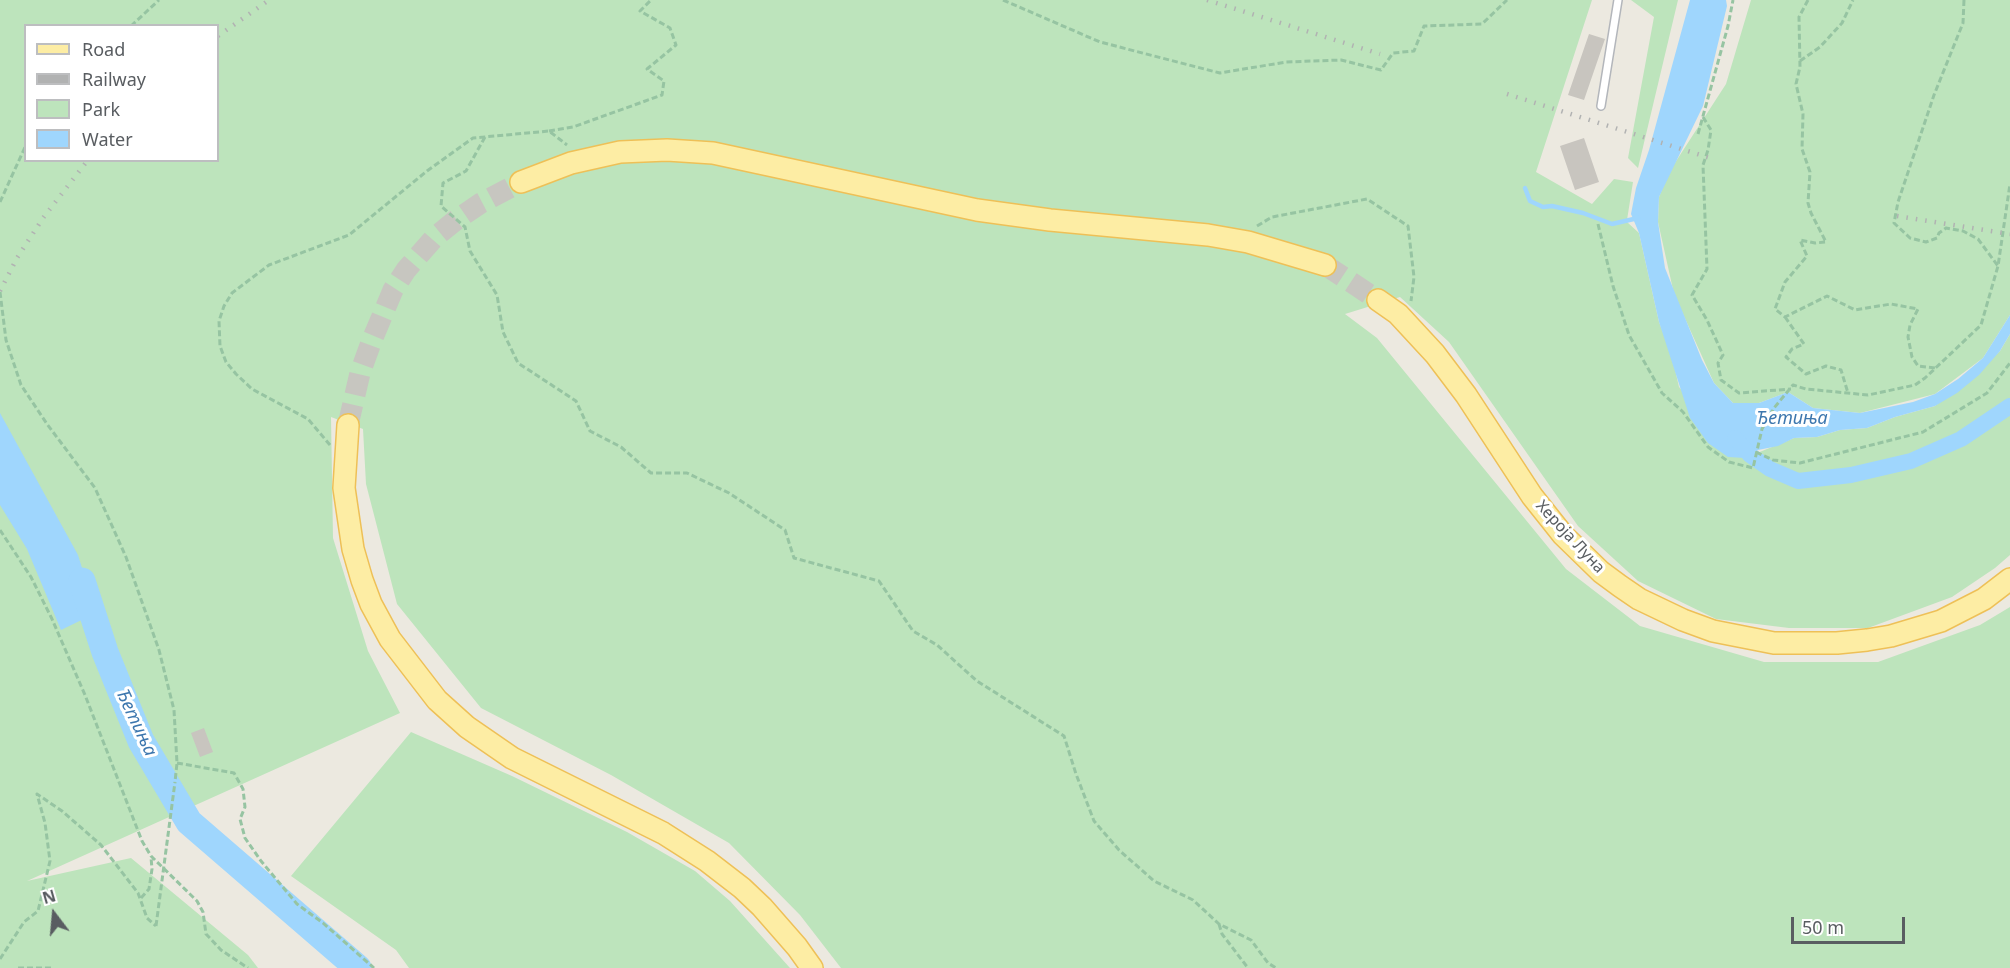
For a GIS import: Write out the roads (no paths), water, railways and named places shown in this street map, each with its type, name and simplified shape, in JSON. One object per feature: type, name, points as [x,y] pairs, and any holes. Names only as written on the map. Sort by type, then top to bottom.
[{"type":"main road","points":[[521,182],[584,160],[620,152],[642,150],[713,153],[977,210],[1235,239],[1270,247],[1325,265]]},
{"type":"main road","name":"Хероја Луна","points":[[1378,300],[1408,324],[1450,372],[1532,496],[1563,535],[1601,572],[1620,586],[1639,599],[1683,620],[1713,631],[1774,643],[1838,643],[1867,640],[1891,636],[1941,621],[1984,599],[2010,579]]},
{"type":"main road","points":[[348,425],[344,488],[346,512],[362,580],[371,604],[390,639],[437,700],[467,727],[512,758],[663,833],[707,861],[762,907],[791,939],[812,968]]},
{"type":"lane","points":[[1601,106],[1618,0]]},
{"type":"water","points":[[1690,0],[1726,0],[1727,6],[1703,106],[1659,197],[1658,222],[1665,268],[1702,360],[1714,383],[1733,403],[1759,403],[1788,392],[1813,408],[1860,413],[1913,402],[1935,394],[1983,358],[2010,315],[2010,334],[2000,351],[1979,375],[1957,393],[1935,406],[1895,417],[1867,428],[1840,430],[1817,437],[1794,438],[1778,446],[1758,450],[1745,458],[1728,457],[1708,443],[1690,418],[1659,322],[1639,233],[1631,214],[1636,188],[1649,150]]},
{"type":"water","points":[[0,413],[78,555],[96,613],[61,630],[27,549],[0,505]]},
{"type":"waterway","points":[[1525,188],[1530,201],[1543,207],[1552,206],[1583,213],[1612,224],[1638,218]]},
{"type":"waterway","points":[[1735,438],[1750,455],[1770,469],[1798,481],[1851,475],[1911,461],[1961,439],[2010,406]]},
{"type":"waterway","name":"Ђетиња","points":[[82,581],[105,652],[141,741],[189,822],[358,968]]},
{"type":"tunnel","points":[[348,425],[360,373],[372,340],[393,290],[406,270],[434,238],[456,220],[481,203],[521,182]]},
{"type":"tunnel","points":[[1325,265],[1378,300]]},
{"type":"railway","points":[[219,35],[269,0]]},
{"type":"railway","points":[[1207,0],[1380,54]]},
{"type":"railway","points":[[1507,94],[1710,158]]},
{"type":"railway","points":[[0,291],[17,258],[43,218],[86,162]]},
{"type":"railway","points":[[1897,216],[2010,234]]}]
